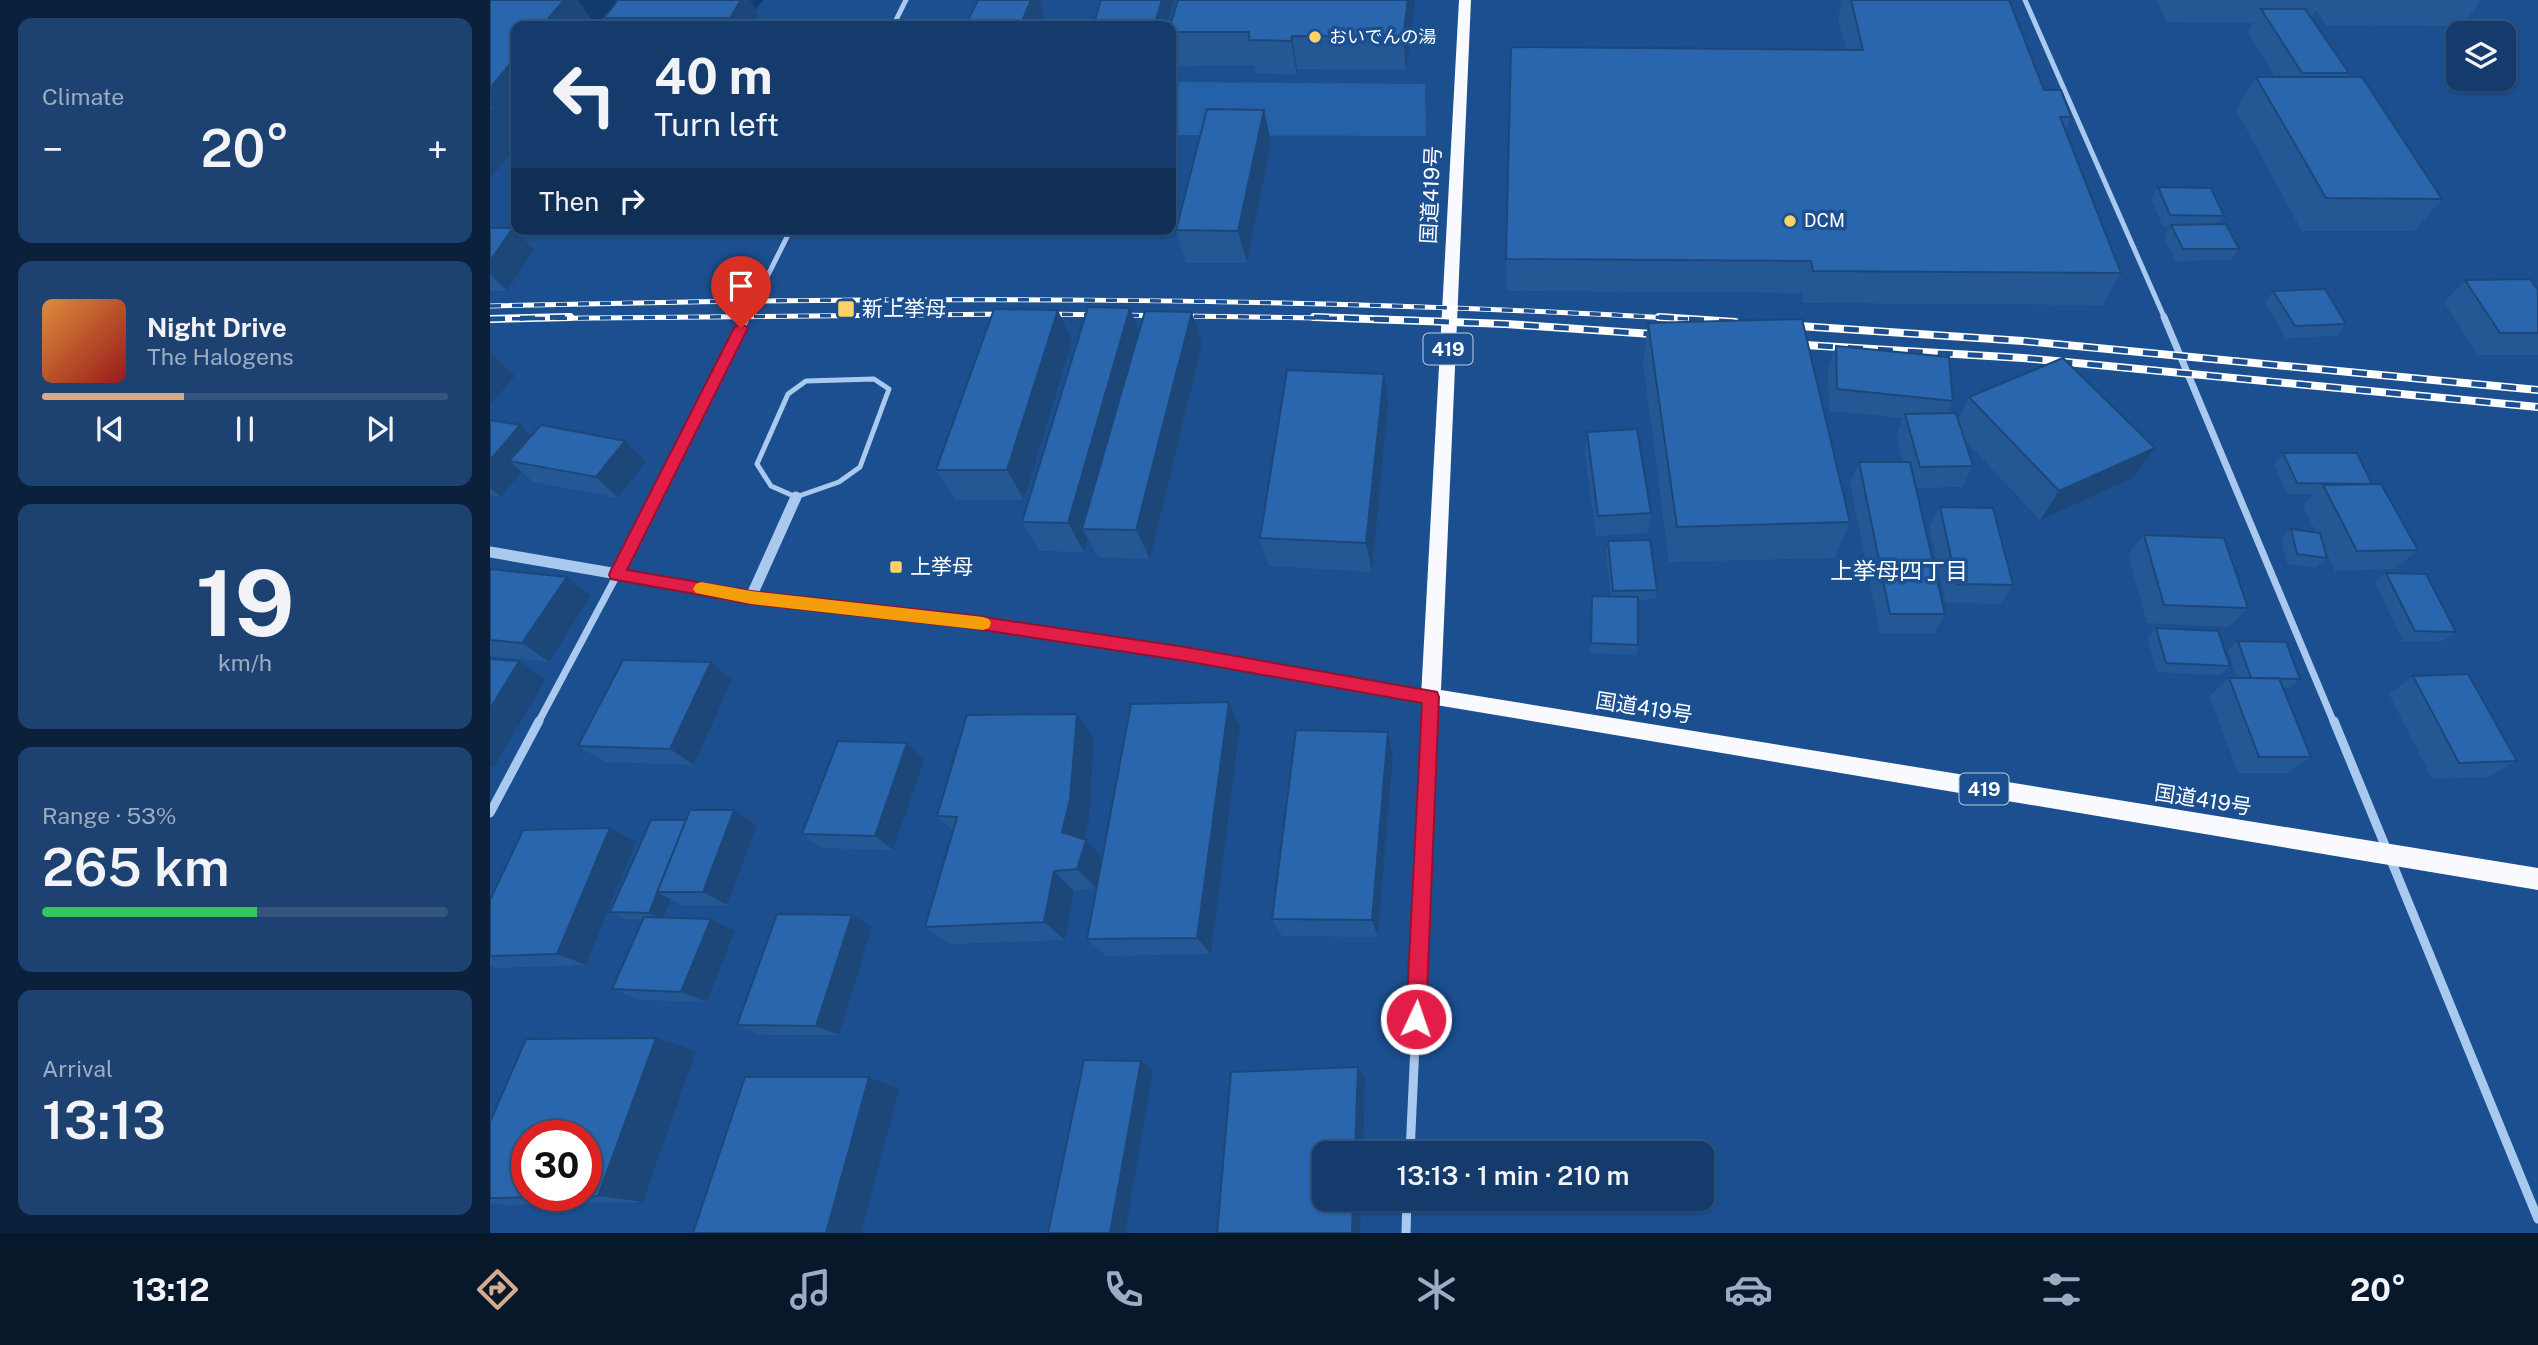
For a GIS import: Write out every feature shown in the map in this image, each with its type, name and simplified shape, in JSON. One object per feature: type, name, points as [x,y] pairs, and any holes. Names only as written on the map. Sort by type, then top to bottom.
[{"type":"highway","name":"国道419号","points":[[1465,0],[1431,697],[2390,856],[2538,878]]},
{"type":"street","points":[[2025,0],[2109,186],[2390,856],[2538,1219]]},
{"type":"street","points":[[895,21],[905,1]]},
{"type":"street","points":[[490,813],[617,575],[788,235]]},
{"type":"street","points":[[751,597],[796,497]]},
{"type":"street","points":[[490,552],[751,597],[983,623],[1185,654],[1431,697],[1411,1141]]},
{"type":"street","points":[[1406,1233],[1407,1211]]},
{"type":"lane","points":[[874,379],[889,390],[860,467],[839,482],[796,497],[771,486],[757,464],[789,394],[806,381],[874,379]]},
{"type":"shaded area","points":[[1176,82],[1425,84],[1426,136],[1176,135]]},
{"type":"building","points":[[490,0],[564,0],[546,21],[511,21],[511,63],[490,88]]},
{"type":"building","points":[[618,0],[741,0],[730,18],[604,18]]},
{"type":"building","points":[[978,0],[1031,0],[1022,21],[968,21]]},
{"type":"building","points":[[1101,0],[1162,0],[1156,21],[1095,21]]},
{"type":"building","points":[[1178,0],[1408,0],[1403,37],[1292,36],[1291,41],[1249,40],[1249,32],[1176,32],[1176,21],[1172,21]]},
{"type":"building","name":"DCM","points":[[1851,0],[2009,0],[2044,90],[2061,90],[2071,117],[2060,117],[2121,273],[1813,271],[1811,261],[1506,259],[1511,47],[1863,50]]},
{"type":"building","points":[[2261,9],[2305,9],[2349,73],[2302,73]]},
{"type":"building","points":[[2256,77],[2362,77],[2442,199],[2326,198]]},
{"type":"building","points":[[1207,109],[1264,110],[1238,231],[1176,230]]},
{"type":"building","points":[[2158,187],[2211,188],[2224,216],[2170,215]]},
{"type":"building","points":[[2226,224],[2239,249],[2183,249],[2171,225]]},
{"type":"building","points":[[490,228],[511,228],[511,231],[490,261]]},
{"type":"building","points":[[2530,279],[2538,290],[2538,333],[2500,333],[2465,280]]},
{"type":"building","points":[[2325,289],[2346,324],[2295,326],[2273,291]]},
{"type":"building","points":[[1088,307],[1130,308],[1068,523],[1022,522]]},
{"type":"building","points":[[994,309],[1058,310],[1007,470],[936,470]]},
{"type":"building","points":[[1145,311],[1192,312],[1136,530],[1082,529]]},
{"type":"building","points":[[1802,319],[1850,522],[1677,527],[1648,323]]},
{"type":"building","points":[[1836,346],[1949,357],[1953,401],[1837,389]]},
{"type":"building","points":[[2063,358],[2155,448],[2059,491],[1969,397]]},
{"type":"building","points":[[1287,370],[1384,374],[1366,543],[1260,538]]},
{"type":"building","points":[[1956,413],[1973,466],[1920,467],[1905,414]]},
{"type":"building","points":[[490,420],[520,425],[490,460]]},
{"type":"building","points":[[541,425],[625,441],[596,477],[509,461]]},
{"type":"building","points":[[1637,429],[1651,513],[1598,516],[1587,432]]},
{"type":"building","points":[[2283,453],[2357,453],[2372,484],[2297,483]]},
{"type":"building","points":[[1859,462],[1910,462],[1945,614],[1890,614]]},
{"type":"building","points":[[2381,484],[2418,550],[2357,551],[2323,485]]},
{"type":"building","points":[[1940,507],[1993,508],[2013,585],[1957,584]]},
{"type":"building","points":[[2291,529],[2320,533],[2327,558],[2297,554]]},
{"type":"building","points":[[2144,535],[2224,538],[2248,608],[2164,605]]},
{"type":"building","points":[[1650,540],[1657,590],[1613,591],[1608,541]]},
{"type":"building","points":[[490,569],[567,577],[522,643],[490,640]]},
{"type":"building","points":[[2386,573],[2426,574],[2456,632],[2415,631]]},
{"type":"building","points":[[1592,596],[1638,597],[1638,645],[1591,643]]},
{"type":"building","points":[[2156,628],[2218,631],[2230,666],[2166,663]]},
{"type":"building","points":[[2238,641],[2286,642],[2300,679],[2251,678]]},
{"type":"building","points":[[490,659],[519,661],[490,709]]},
{"type":"building","points":[[623,660],[711,662],[670,749],[578,746]]},
{"type":"building","points":[[2468,674],[2517,761],[2459,763],[2413,676]]},
{"type":"building","points":[[2229,678],[2279,678],[2311,757],[2259,757]]},
{"type":"building","points":[[1229,702],[1197,938],[1087,939],[1131,704]]},
{"type":"building","points":[[1077,714],[1070,799],[1062,832],[1086,840],[1077,869],[1054,871],[1044,922],[925,927],[957,817],[937,816],[967,715]]},
{"type":"building","points":[[1296,730],[1388,732],[1372,920],[1272,919]]},
{"type":"building","points":[[838,741],[907,743],[875,836],[802,834]]},
{"type":"building","points":[[690,810],[734,810],[703,892],[657,892]]},
{"type":"building","points":[[651,820],[686,820],[649,913],[610,912]]},
{"type":"building","points":[[610,828],[557,954],[490,956],[490,900],[523,830]]},
{"type":"building","points":[[777,914],[852,915],[816,1026],[737,1025]]},
{"type":"building","points":[[644,917],[711,919],[681,992],[612,989]]},
{"type":"building","points":[[656,1038],[602,1185],[602,1120],[511,1120],[511,1198],[490,1198],[490,1122],[526,1039]]},
{"type":"building","points":[[1084,1060],[1141,1061],[1110,1233],[1048,1233]]},
{"type":"building","points":[[1358,1067],[1355,1141],[1312,1141],[1312,1211],[1353,1211],[1352,1233],[1217,1233],[1231,1072]]},
{"type":"building","points":[[745,1077],[869,1077],[826,1233],[693,1233]]},
{"type":"waterway","points":[[490,9],[734,0]]},
{"type":"railway","points":[[490,306],[1089,300],[1389,306],[1688,319]]},
{"type":"railway","points":[[570,317],[490,319],[1012,314]]},
{"type":"railway","points":[[1040,314],[1358,319]]},
{"type":"railway","points":[[1314,317],[1358,319]]},
{"type":"railway","points":[[1659,317],[1735,322]]},
{"type":"railway","points":[[1358,319],[1386,319]]},
{"type":"railway","points":[[1358,319],[1506,324],[1666,335]]},
{"type":"railway","points":[[1784,325],[2023,341],[2538,390]]},
{"type":"railway","points":[[1788,344],[2023,358],[2538,407]]},
{"type":"slow traffic","points":[[701,589],[983,623]]},
{"type":"place","name":"おいでんの湯","points":[[1315,37]]},
{"type":"place","name":"DCM","points":[[1790,221]]},
{"type":"place","name":"新上挙母","points":[[846,309]]},
{"type":"place","name":"上挙母","points":[[896,567]]},
{"type":"district","name":"上挙母四丁目","points":[[1899,571]]},
{"type":"route","points":[[741,328],[617,575],[751,597],[970,621],[1185,654],[1431,697],[1416,1019]]}]
